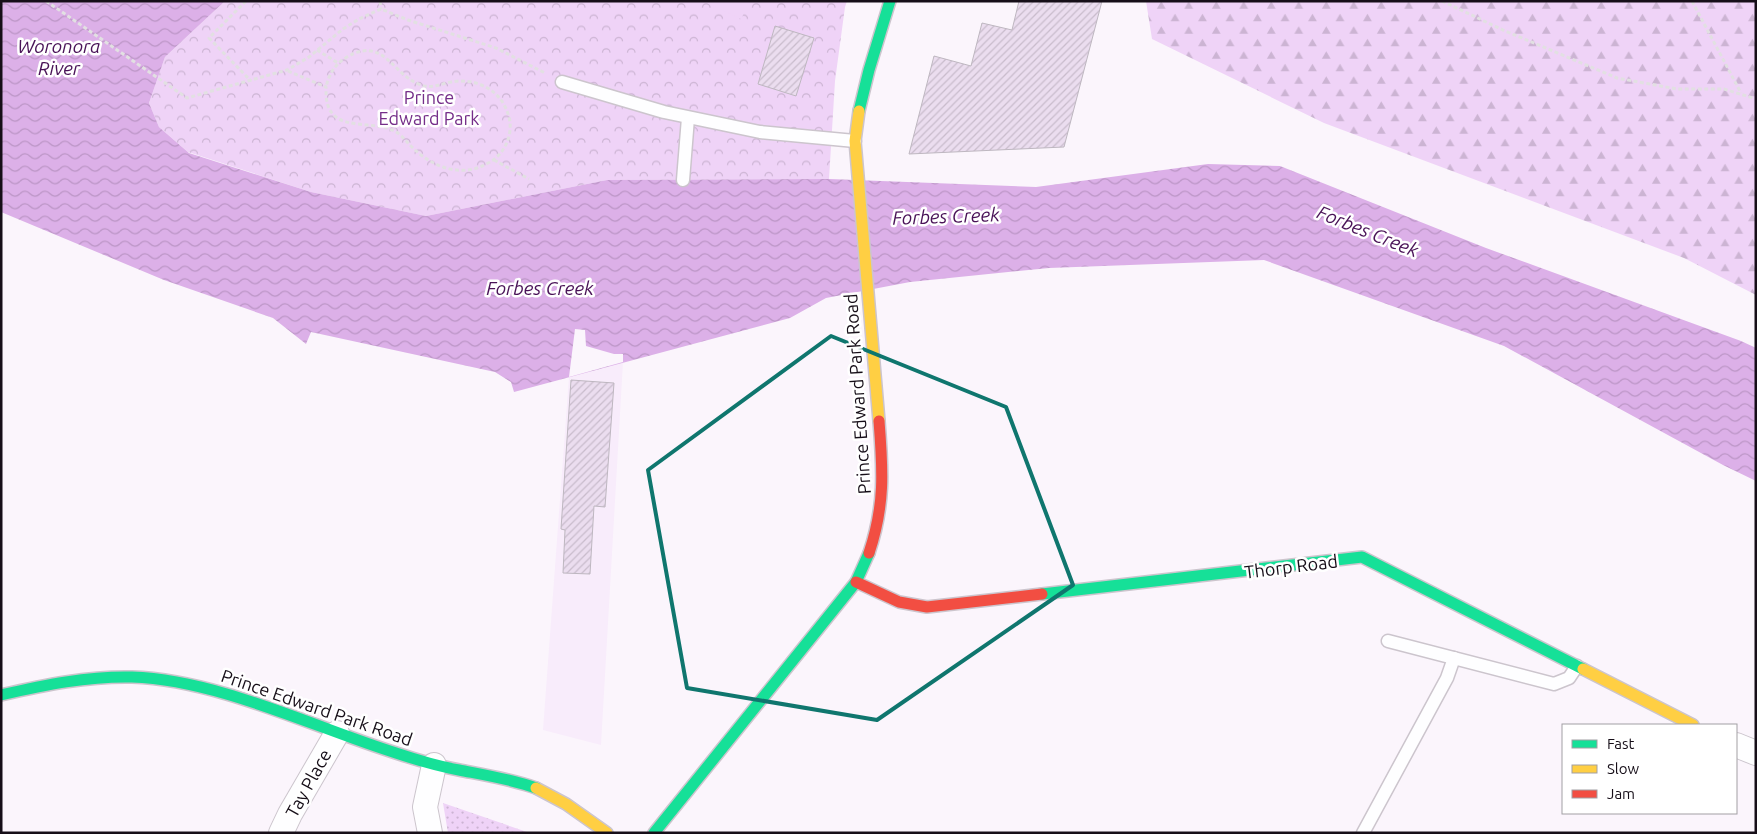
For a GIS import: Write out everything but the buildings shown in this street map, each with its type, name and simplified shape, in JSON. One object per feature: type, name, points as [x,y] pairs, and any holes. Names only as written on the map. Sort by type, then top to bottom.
[{"type":"street","name":"Prince Edward Park Road","points":[[654,833],[856,582],[871,549],[879,521],[884,486],[855,141],[858,111],[866,79],[890,1]]},
{"type":"street","name":"Thorp Road","points":[[856,582],[898,602],[916,607],[927,607],[1362,558],[1692,724]]},
{"type":"street","name":"Prince Edward Park Road","points":[[1,694],[76,680],[132,677],[181,682],[229,694],[336,734],[434,765],[505,779],[540,790],[572,808],[607,833]]},
{"type":"street","name":"Tay Place","points":[[281,833],[336,734]]},
{"type":"street","points":[[1737,745],[1756,753]]},
{"type":"street","points":[[430,833],[425,807],[434,765]]},
{"type":"lane","points":[[562,82],[688,118],[760,132],[855,141]]},
{"type":"lane","points":[[683,180],[688,118]]},
{"type":"lane","points":[[1388,641],[1554,684],[1569,678],[1577,666]]},
{"type":"lane","points":[[1363,833],[1447,678],[1454,658]]},
{"type":"path","points":[[46,1],[187,98],[288,70],[359,19],[381,9],[408,20],[496,48],[562,82]]},
{"type":"path","points":[[246,1],[209,38],[251,81]]},
{"type":"path","points":[[380,1],[381,9]]},
{"type":"path","points":[[1442,1],[1503,30],[1617,78],[1677,89],[1724,89],[1756,99]]},
{"type":"path","points":[[1692,1],[1741,93]]},
{"type":"path","points":[[317,50],[338,63]]},
{"type":"path","points":[[368,51],[377,53],[393,62],[406,76],[423,86],[432,87],[451,82],[465,81],[479,84],[491,90],[500,98],[510,121],[509,135],[505,147],[494,160],[478,169],[466,171],[450,170],[434,164],[421,156],[396,131],[372,124],[351,123],[334,116],[326,98],[326,87],[328,78],[338,63],[355,53],[368,51]]},
{"type":"path","points":[[288,70],[326,87]]},
{"type":"path","points":[[494,160],[530,179]]},
{"type":"highlighted area","points":[[831,336],[1006,407],[1073,585],[877,720],[687,688],[648,470]]},
{"type":"shaded area","points":[[623,362],[601,745],[543,730],[569,377]]},
{"type":"green space","name":"Prince Edward Park","points":[[225,1],[847,1],[835,81],[829,179],[607,180],[426,216],[311,192],[188,152],[159,127],[149,103],[165,57]]},
{"type":"green space","points":[[703,1],[750,1],[741,19]]},
{"type":"green space","points":[[1146,1],[1756,1],[1756,295],[1684,258],[1324,123],[1152,39]]},
{"type":"green space","points":[[443,803],[530,833],[448,833]]},
{"type":"water","name":"Forbes Creek","points":[[1,1],[225,1],[165,57],[149,103],[159,127],[189,153],[311,192],[426,216],[607,180],[829,179],[1036,187],[1208,164],[1280,166],[1486,248],[1756,348],[1756,481],[1504,346],[1264,260],[1049,268],[910,282],[826,298],[790,318],[514,392],[511,382],[495,372],[311,332],[306,344],[273,318],[164,280],[1,212]]},
{"type":"pier","points":[[575,329],[585,330],[586,346],[614,354],[623,354],[623,362],[569,377]]},
{"type":"traffic: fast","points":[[859,111],[890,1]]},
{"type":"traffic: fast","points":[[654,833],[856,582],[869,553]]},
{"type":"traffic: fast","points":[[1042,594],[1362,557],[1583,669]]},
{"type":"traffic: fast","points":[[1,695],[99,678],[132,677],[165,680],[198,686],[266,706],[419,760],[536,788]]},
{"type":"traffic: slow","points":[[859,111],[855,141],[879,421]]},
{"type":"traffic: slow","points":[[1583,669],[1691,724]]},
{"type":"traffic: slow","points":[[536,788],[566,804],[607,833]]},
{"type":"traffic: jam","points":[[869,553],[880,503],[881,456],[879,421]]},
{"type":"traffic: jam","points":[[856,582],[899,602],[927,607],[1042,594]]},
{"type":"water label","name":"Woronora River","points":[[59,57]]}]
